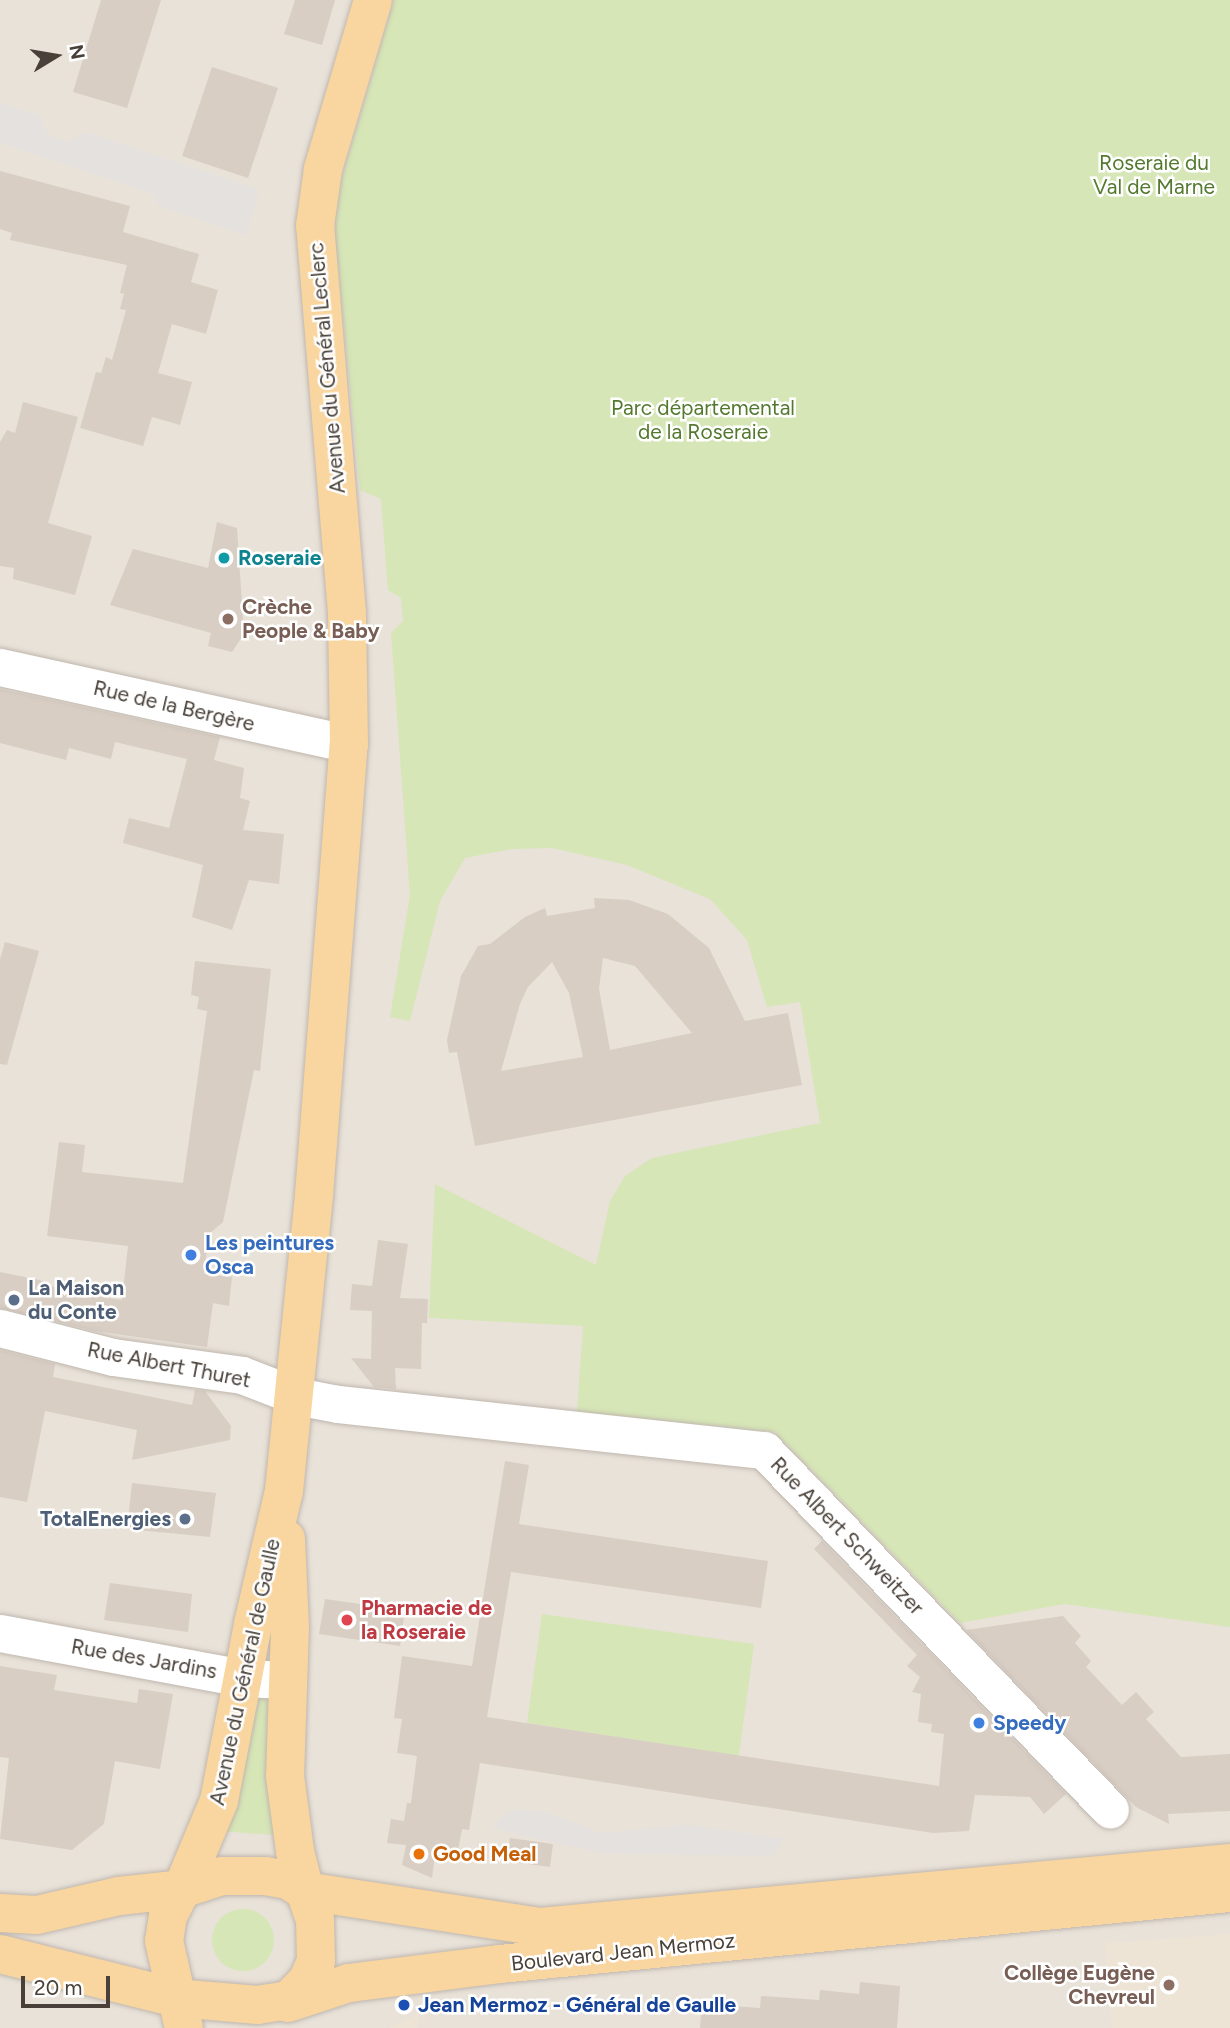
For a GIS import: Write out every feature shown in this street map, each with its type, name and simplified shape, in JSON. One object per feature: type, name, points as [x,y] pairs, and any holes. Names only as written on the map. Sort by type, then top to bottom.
[{"type":"main road","name":"Avenue du Général Leclerc","points":[[314,1195],[349,744],[347,613],[315,226],[323,169],[373,0]]},
{"type":"main road","name":"Avenue du Général de Gaulle","points":[[182,1889],[219,1801],[284,1491],[296,1396],[314,1195]]},
{"type":"main road","name":"Avenue du Général de Gaulle","points":[[284,1491],[288,1679],[285,1776],[305,1891]]},
{"type":"main road","points":[[958,1903],[1230,1864]]},
{"type":"main road","name":"Boulevard Jean Mermoz","points":[[0,1913],[37,1915],[119,1896],[182,1889],[241,1874],[288,1880],[305,1891],[540,1927],[958,1903]]},
{"type":"main road","points":[[181,2013],[164,1941],[168,1916],[182,1889]]},
{"type":"main road","points":[[283,2014],[308,1979],[316,1961],[315,1920],[305,1891]]},
{"type":"main road","points":[[958,1903],[1230,1893]]},
{"type":"main road","name":"Boulevard Jean Mermoz","points":[[0,1954],[181,2013],[258,2005],[283,2014],[349,1983],[958,1903]]},
{"type":"street","name":"Rue de la Bergère","points":[[0,667],[349,744]]},
{"type":"street","name":"Rue Albert Thuret","points":[[0,1328],[113,1357],[242,1374],[296,1396]]},
{"type":"street","name":"Rue Albert Schweitzer","points":[[296,1396],[538,1429],[764,1450],[1110,1810]]},
{"type":"street","name":"Rue des Jardins","points":[[0,1633],[243,1678],[288,1679]]},
{"type":"shaded area","points":[[0,0],[1230,0],[1230,2028],[0,2028]]},
{"type":"shaded area","points":[[0,103],[39,115],[48,136],[69,142],[85,132],[259,190],[246,235],[165,208],[156,203],[157,195],[0,143]]},
{"type":"shaded area","points":[[510,1810],[542,1811],[601,1833],[689,1825],[784,1839],[771,1856],[602,1853],[492,1828]]},
{"type":"shaded area","name":"Collège Eugène Chevreul","points":[[1230,1934],[1230,2028],[1112,2028],[1105,1943]]},
{"type":"shaded area","points":[[419,2013],[417,2028],[389,2028]]},
{"type":"green space","points":[[394,0],[1230,0],[1230,1627],[1065,1604],[960,1623],[775,1432],[577,1412],[583,1326],[429,1318],[435,1184],[596,1265],[610,1201],[625,1176],[652,1158],[820,1123],[800,1002],[767,1007],[747,940],[710,899],[627,865],[552,848],[511,849],[465,858],[440,901],[410,1021],[390,1017],[410,895],[391,633],[403,621],[401,598],[388,590],[381,499],[360,490],[335,233],[340,184]]},
{"type":"green space","points":[[542,1614],[754,1644],[739,1756],[527,1723]]},
{"type":"green space","points":[[257,1698],[271,1699],[267,1777],[274,1835],[219,1831]]},
{"type":"green space","points":[[243,1909],[255,1911],[265,1918],[272,1928],[272,1952],[265,1962],[255,1969],[243,1971],[231,1969],[221,1962],[214,1952],[212,1940],[214,1928],[221,1918],[231,1911]]},
{"type":"building","points":[[101,0],[161,0],[127,108],[73,92]]},
{"type":"building","points":[[295,0],[335,0],[322,45],[284,34]]},
{"type":"building","points":[[212,67],[278,88],[248,178],[182,156]]},
{"type":"building","points":[[0,171],[130,206],[123,232],[199,254],[191,282],[218,290],[206,334],[172,324],[158,373],[192,382],[180,425],[152,417],[143,446],[80,428],[96,372],[101,373],[106,357],[112,360],[126,310],[120,309],[124,294],[120,293],[127,265],[10,240],[12,233],[0,229]]},
{"type":"building","points":[[23,402],[78,417],[48,523],[92,536],[75,595],[13,579],[14,568],[0,566],[0,442],[7,430],[15,433]]},
{"type":"building","points":[[217,522],[237,528],[244,634],[232,652],[208,646],[211,633],[110,605],[133,549],[208,568]]},
{"type":"building","points":[[0,689],[220,737],[214,760],[244,768],[240,798],[250,801],[243,830],[284,834],[279,884],[249,880],[232,930],[192,917],[203,865],[123,843],[129,818],[169,828],[187,759],[115,742],[111,759],[69,748],[66,760],[0,743]]},
{"type":"building","points":[[594,898],[629,900],[668,914],[709,948],[745,1021],[788,1013],[802,1085],[475,1146],[457,1052],[449,1053],[447,1040],[461,976],[478,946],[490,944],[525,917],[545,908],[547,916],[595,908]],"holes":[[[603,958],[635,966],[692,1033],[610,1050],[599,989]],[[552,962],[569,993],[583,1057],[501,1071],[520,1004],[528,987]]]},
{"type":"building","points":[[5,942],[39,951],[7,1065],[0,1064],[0,959]]},
{"type":"building","points":[[195,961],[271,969],[260,1071],[254,1070],[223,1222],[209,1234],[204,1274],[232,1277],[229,1306],[213,1303],[207,1347],[95,1331],[0,1308],[0,1272],[40,1280],[62,1291],[122,1300],[128,1246],[47,1236],[59,1142],[85,1145],[82,1172],[183,1183],[207,1011],[197,1009],[199,997],[191,995]]},
{"type":"building","points":[[378,1240],[408,1244],[400,1298],[428,1299],[427,1323],[422,1323],[421,1369],[395,1368],[396,1389],[374,1387],[351,1358],[371,1359],[372,1311],[350,1310],[352,1284],[372,1286]]},
{"type":"building","points":[[0,1350],[55,1364],[53,1377],[192,1405],[195,1390],[205,1391],[231,1426],[230,1440],[132,1460],[137,1430],[45,1411],[27,1502],[0,1497]]},
{"type":"building","points":[[505,1461],[529,1465],[519,1524],[768,1561],[761,1608],[511,1572],[487,1717],[939,1786],[944,1734],[931,1732],[932,1724],[918,1722],[921,1694],[912,1692],[920,1677],[907,1666],[917,1655],[814,1549],[822,1541],[1066,1794],[1044,1814],[1030,1797],[975,1795],[969,1831],[933,1833],[480,1763],[469,1830],[462,1829],[458,1851],[436,1847],[432,1878],[402,1865],[406,1845],[387,1843],[391,1819],[404,1821],[407,1803],[411,1803],[417,1756],[397,1753],[402,1719],[394,1718],[402,1656],[472,1666]]},
{"type":"building","points":[[132,1483],[216,1493],[210,1537],[127,1529]]},
{"type":"building","points":[[110,1583],[192,1594],[188,1632],[104,1620]]},
{"type":"building","points":[[325,1599],[381,1607],[381,1613],[404,1617],[400,1646],[319,1634]]},
{"type":"building","points":[[1063,1616],[1081,1636],[1075,1643],[1091,1661],[1086,1667],[1122,1705],[1136,1692],[1154,1712],[1146,1719],[1181,1757],[1230,1754],[1230,1811],[1168,1814],[1169,1824],[1136,1807],[966,1630]]},
{"type":"building","points":[[0,1666],[57,1675],[54,1690],[137,1703],[139,1689],[173,1694],[160,1769],[115,1761],[104,1824],[72,1850],[0,1839],[9,1758],[0,1757]]},
{"type":"building","points":[[510,1838],[553,1844],[550,1867],[506,1861]]},
{"type":"building","points":[[860,1982],[900,1986],[897,2028],[700,2028],[702,2004],[760,2008],[761,1996],[819,2000],[820,1990],[859,1994]]},
{"type":"place","name":"Roseraie","points":[[224,558]]},
{"type":"place","name":"Crèche People & Baby","points":[[228,619]]},
{"type":"place","name":"Les peintures Osca","points":[[191,1255]]},
{"type":"place","name":"La Maison du Conte","points":[[14,1300]]},
{"type":"place","name":"TotalEnergies","points":[[185,1519]]},
{"type":"place","name":"Pharmacie de la Roseraie","points":[[347,1620]]},
{"type":"place","name":"Speedy","points":[[979,1723]]},
{"type":"place","name":"Good Meal","points":[[419,1854]]},
{"type":"place","name":"Collège Eugène Chevreul","points":[[1169,1985]]},
{"type":"place","name":"Jean Mermoz - Général de Gaulle","points":[[404,2005]]},
{"type":"park label","name":"Roseraie du Val de Marne","points":[[1154,175]]},
{"type":"park label","name":"Parc départemental de la Roseraie","points":[[703,420]]}]
